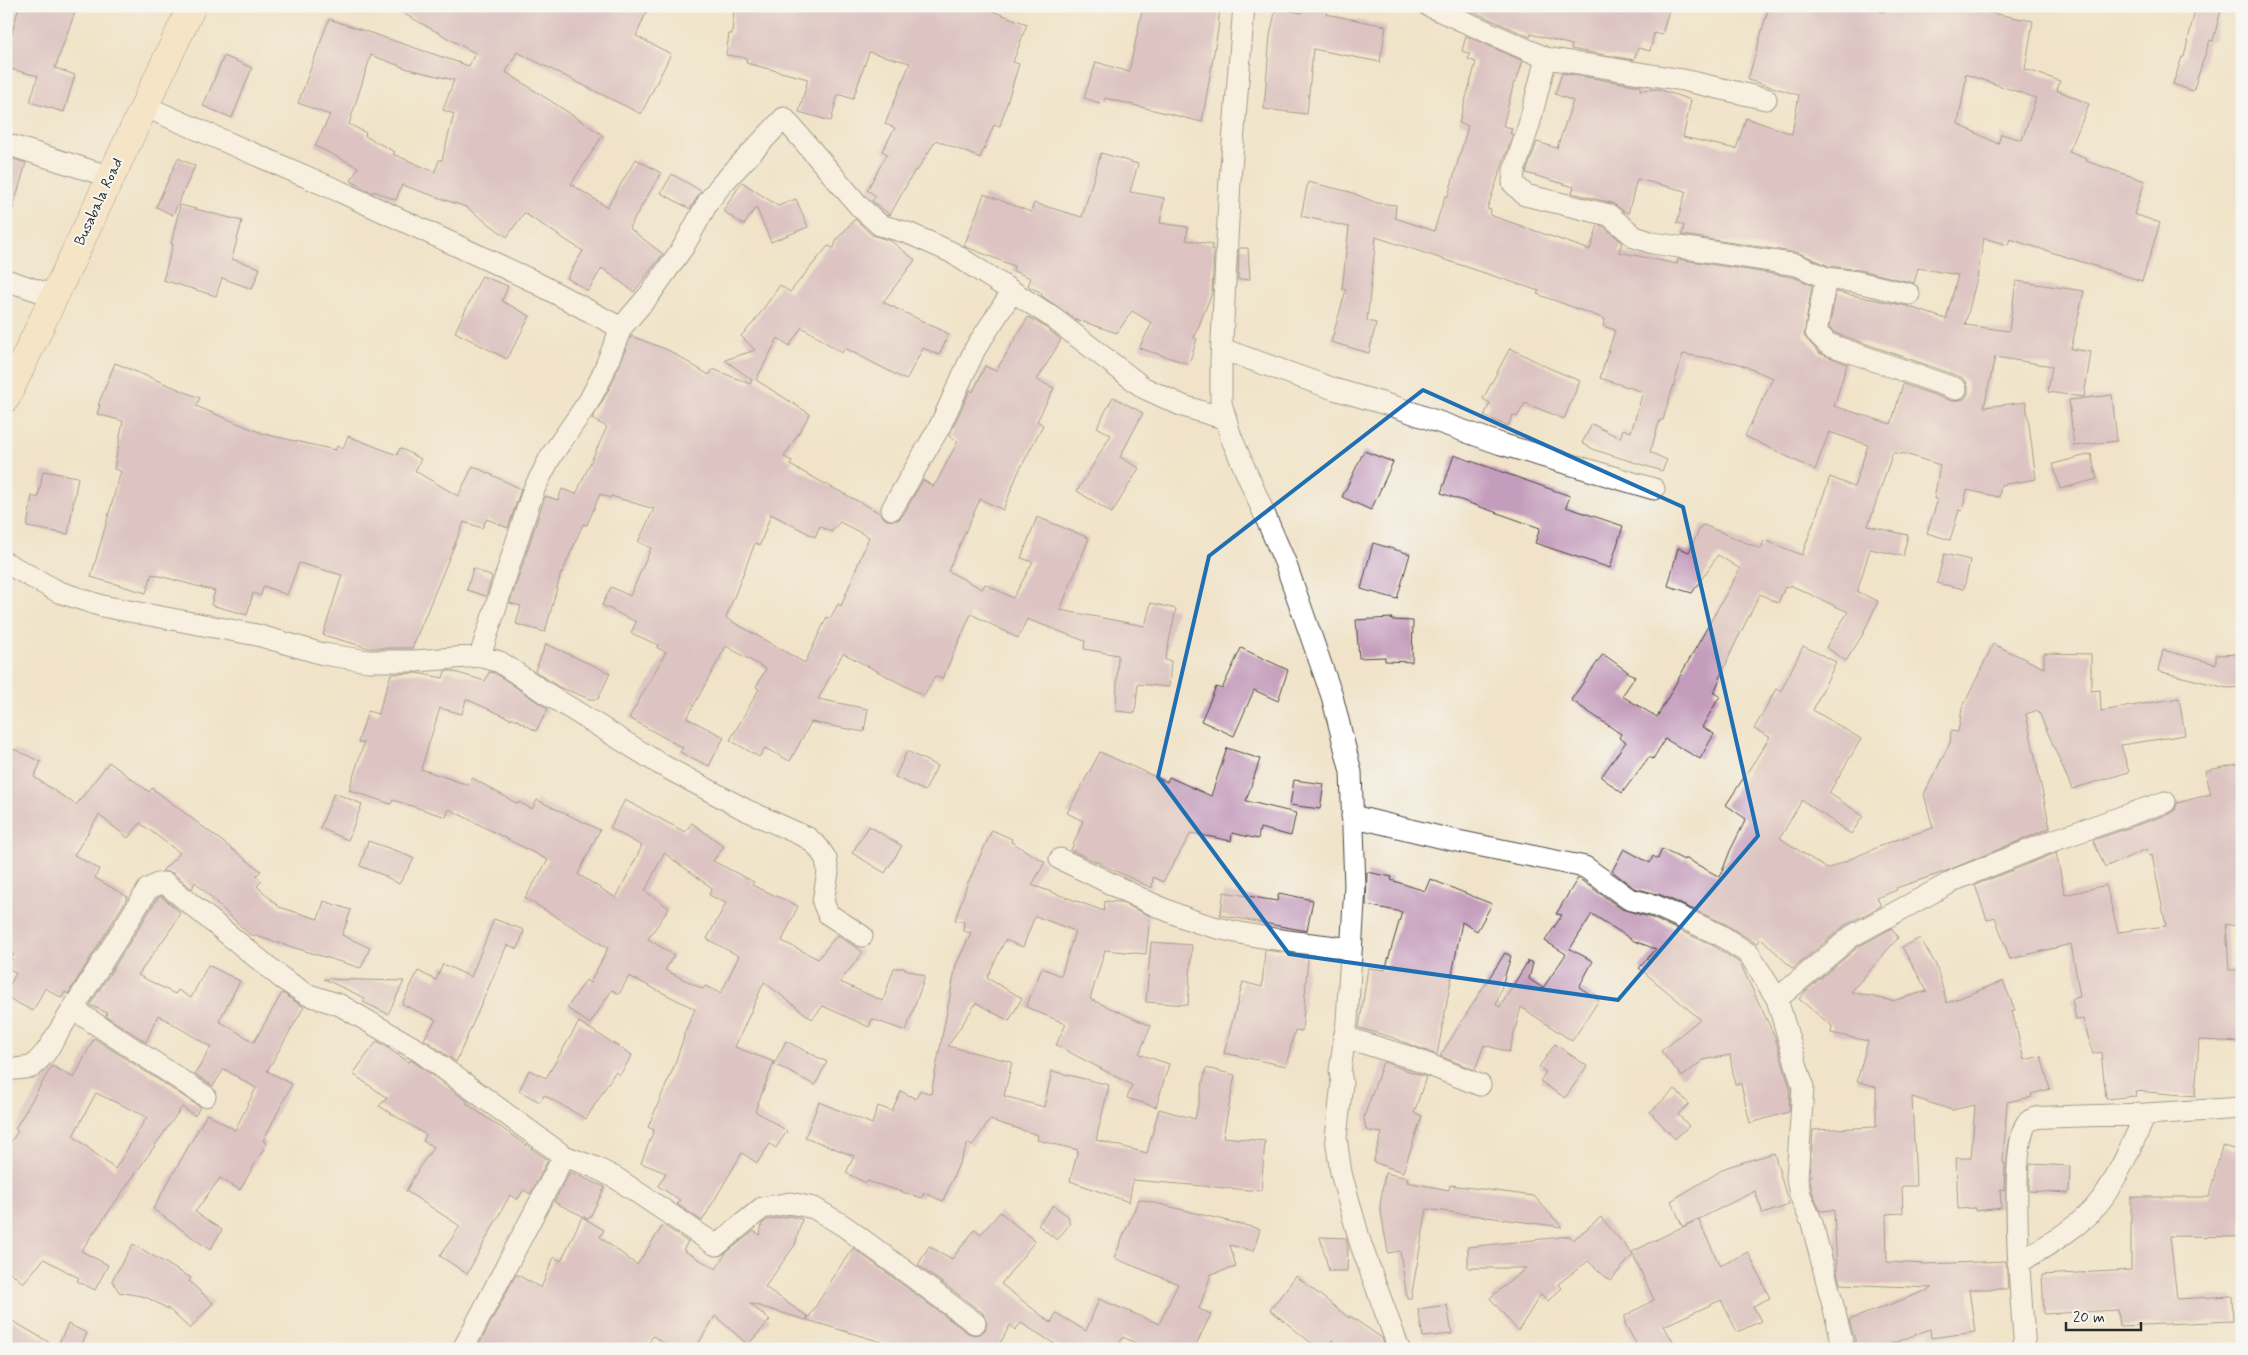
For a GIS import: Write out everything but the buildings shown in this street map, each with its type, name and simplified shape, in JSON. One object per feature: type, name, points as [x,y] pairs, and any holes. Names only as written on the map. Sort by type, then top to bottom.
[{"type":"street","name":"Busabala Road","points":[[6,398],[192,6]]},
{"type":"street","points":[[1244,6],[1230,180],[1221,402],[1231,437],[1285,562],[1332,696],[1351,772],[1355,886],[1340,1071],[1342,1083],[1336,1138],[1341,1173],[1361,1245],[1399,1349]]},
{"type":"street","points":[[1429,6],[1546,58],[1683,80],[1766,99]]},
{"type":"street","points":[[1546,58],[1529,125],[1514,171],[1513,183],[1525,195],[1609,215],[1635,237],[1653,243],[1797,264],[1826,278],[1857,282],[1909,294]]},
{"type":"street","points":[[144,106],[339,190],[531,280],[621,328]]},
{"type":"street","points":[[480,656],[533,491],[550,456],[589,401],[601,378],[621,328],[650,294],[684,246],[708,202],[721,185],[784,118],[871,218],[880,225],[908,233],[951,252],[1049,315],[1144,388],[1183,406],[1226,420]]},
{"type":"street","points":[[6,144],[111,177]]},
{"type":"street","points":[[1826,278],[1816,332],[1820,338],[1828,344],[1956,389]]},
{"type":"street","points":[[6,280],[54,296]]},
{"type":"street","points":[[892,509],[932,441],[984,333],[1012,292]]},
{"type":"street","points":[[1222,349],[1334,389],[1396,407],[1501,444],[1654,490]]},
{"type":"street","points":[[6,563],[59,592],[102,606],[257,635],[323,654],[368,661],[416,661],[480,656],[500,662],[541,690],[660,764],[744,809],[808,838],[818,847],[826,859],[828,872],[823,902],[828,914],[862,936]]},
{"type":"street","points":[[1777,999],[1852,936],[1957,879],[2055,840],[2165,802]]},
{"type":"street","points":[[1352,816],[1448,840],[1584,867],[1629,899],[1656,906],[1720,935],[1749,954],[1777,999],[1803,1087],[1796,1179],[1800,1195],[1812,1223],[1844,1349]]},
{"type":"street","points":[[1060,858],[1168,910],[1200,923],[1263,937],[1351,949]]},
{"type":"street","points":[[6,1070],[32,1067],[46,1052],[148,889],[158,884],[165,884],[283,979],[306,994],[340,1005],[421,1052],[564,1156],[594,1167],[616,1178],[717,1245],[762,1208],[790,1203],[814,1208],[844,1226],[976,1323]]},
{"type":"street","points":[[74,1009],[205,1096]]},
{"type":"street","points":[[1344,1037],[1409,1058],[1480,1085]]},
{"type":"street","points":[[2025,1349],[2016,1227],[2020,1145],[2027,1122],[2035,1118],[2049,1116],[2146,1114],[2242,1108]]},
{"type":"street","points":[[2018,1263],[2048,1246],[2100,1201],[2125,1158],[2146,1114]]},
{"type":"street","points":[[462,1349],[564,1156]]},
{"type":"highlighted area","points":[[1423,390],[1683,507],[1758,836],[1618,1000],[1289,954],[1158,777],[1209,556]]}]
